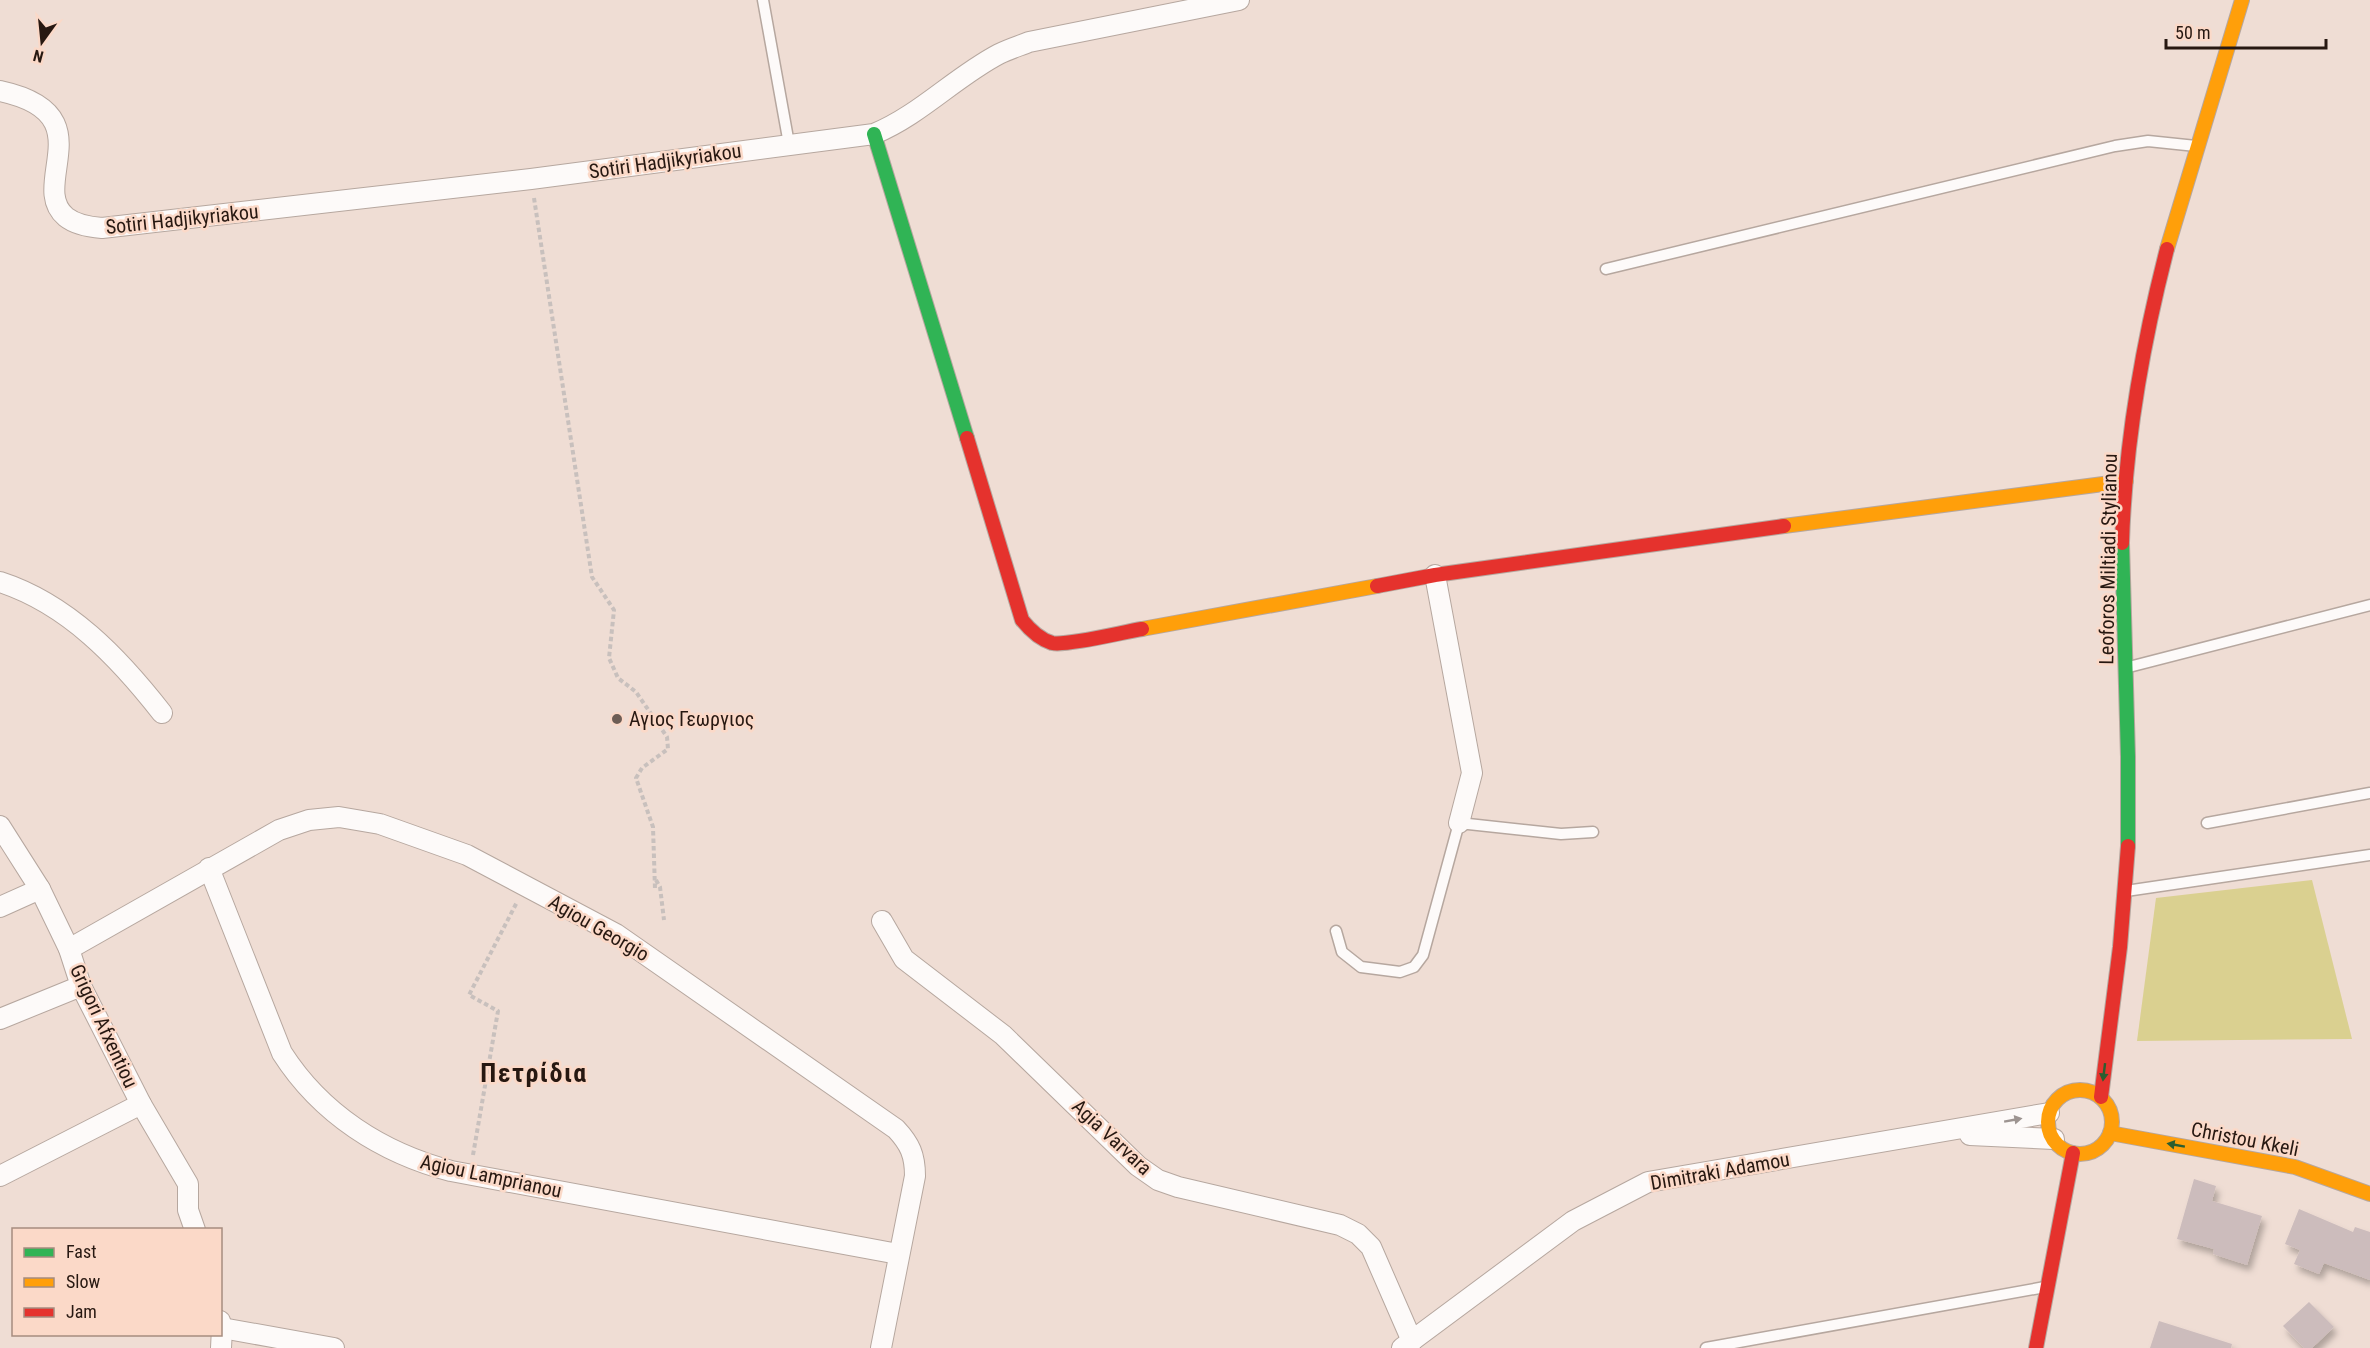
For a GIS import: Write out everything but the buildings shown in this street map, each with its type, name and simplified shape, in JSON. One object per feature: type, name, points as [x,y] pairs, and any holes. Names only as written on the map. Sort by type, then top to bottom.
[{"type":"street","name":"Sotiri Hadjikyriakou","points":[[0,91],[31,100],[46,110],[56,125],[59,139],[55,189],[57,203],[65,217],[81,225],[102,228],[531,179],[874,134],[893,126],[1000,54],[1029,42],[1239,0]]},
{"type":"street","name":"Leoforos Miltiadi Stylianou","points":[[2101,1097],[2126,891],[2129,795],[2123,596],[2126,481],[2146,335],[2197,146],[2242,0]]},
{"type":"street","points":[[874,134],[1022,620],[1030,632],[1049,643],[1059,644],[1434,575],[1900,509],[2126,481]]},
{"type":"street","points":[[1434,575],[1472,772],[1459,823]]},
{"type":"street","points":[[0,582],[57,610],[97,639],[132,674],[162,713]]},
{"type":"street","name":"Agiou Georgio","points":[[69,949],[279,830],[309,820],[339,817],[380,824],[467,855],[616,934],[896,1129],[913,1151],[915,1170],[881,1348]]},
{"type":"street","name":"Grigori Afxentiou","points":[[0,825],[40,889],[69,949],[81,986],[141,1104],[188,1184],[188,1210],[194,1228]]},
{"type":"street","name":"Agiou Lamprianou","points":[[209,868],[282,1053],[297,1076],[320,1101],[346,1122],[388,1149],[421,1163],[470,1175],[898,1254]]},
{"type":"street","points":[[0,907],[40,889]]},
{"type":"street","name":"Agia Varvara","points":[[882,921],[904,959],[1003,1035],[1138,1166],[1158,1180],[1178,1187],[1340,1225],[1358,1234],[1371,1247],[1407,1344]]},
{"type":"street","points":[[2088,1080],[2116,1112],[2108,1139],[2098,1149],[2079,1153],[2061,1148],[2054,1139],[2049,1127],[2049,1113],[2063,1093],[2088,1080],[2115,972]]},
{"type":"street","points":[[0,1018],[81,986]]},
{"type":"street","points":[[0,1176],[141,1104]]},
{"type":"street","name":"Dimitraki Adamou","points":[[1407,1344],[1573,1221],[1648,1182],[2049,1113]]},
{"type":"street","points":[[2175,1130],[2295,1167]]},
{"type":"street","points":[[1935,1133],[2054,1139]]},
{"type":"street","name":"Christou Kkeli","points":[[2110,1133],[2295,1167],[2370,1194]]},
{"type":"street","points":[[2036,1348],[2079,1153]]},
{"type":"street","points":[[222,1325],[334,1348]]},
{"type":"lane","points":[[764,0],[789,144]]},
{"type":"lane","points":[[1606,269],[2115,146],[2148,141],[2197,146]]},
{"type":"lane","points":[[2125,668],[2370,605]]},
{"type":"lane","points":[[2207,823],[2370,793]]},
{"type":"lane","points":[[1336,931],[1342,952],[1361,967],[1400,972],[1414,967],[1423,955],[1459,823],[1561,834],[1593,832]]},
{"type":"lane","points":[[2126,891],[2370,855]]},
{"type":"lane","points":[[1706,1348],[2049,1283]]},
{"type":"path","points":[[531,179],[592,577],[614,610],[609,658],[618,678],[636,692],[668,737],[668,749],[642,768],[636,778],[653,827],[655,889]]},
{"type":"path","points":[[656,878],[660,887],[664,920]]},
{"type":"path","points":[[470,1175],[498,1011],[469,995],[525,886]]},
{"type":"shaded area","points":[[2312,880],[2352,1039],[2137,1041],[2156,898]]},
{"type":"traffic: fast","points":[[874,134],[967,438]]},
{"type":"traffic: fast","points":[[2122,543],[2128,846]]},
{"type":"traffic: slow","points":[[2167,249],[2242,0]]},
{"type":"traffic: slow","points":[[1784,526],[2126,481]]},
{"type":"traffic: slow","points":[[1142,629],[1377,586]]},
{"type":"traffic: slow","points":[[2080,1090],[2098,1096],[2106,1104],[2112,1122],[2106,1140],[2098,1148],[2080,1154],[2062,1148],[2054,1140],[2048,1122],[2054,1104],[2062,1096],[2080,1090]]},
{"type":"traffic: slow","points":[[2110,1133],[2295,1167],[2370,1194]]},
{"type":"traffic: jam","points":[[2122,543],[2127,469],[2136,395],[2167,249]]},
{"type":"traffic: jam","points":[[967,438],[1022,620],[1028,627],[1035,634],[1052,643],[1082,641],[1142,629]]},
{"type":"traffic: jam","points":[[1377,586],[1435,575],[1784,526]]},
{"type":"traffic: jam","points":[[2101,1097],[2120,947],[2128,846]]},
{"type":"traffic: jam","points":[[2036,1348],[2073,1153]]},
{"type":"place","name":"Αγιος Γεωργιος","points":[[617,719]]},
{"type":"district","name":"Πετρίδια","points":[[534,1073]]}]
